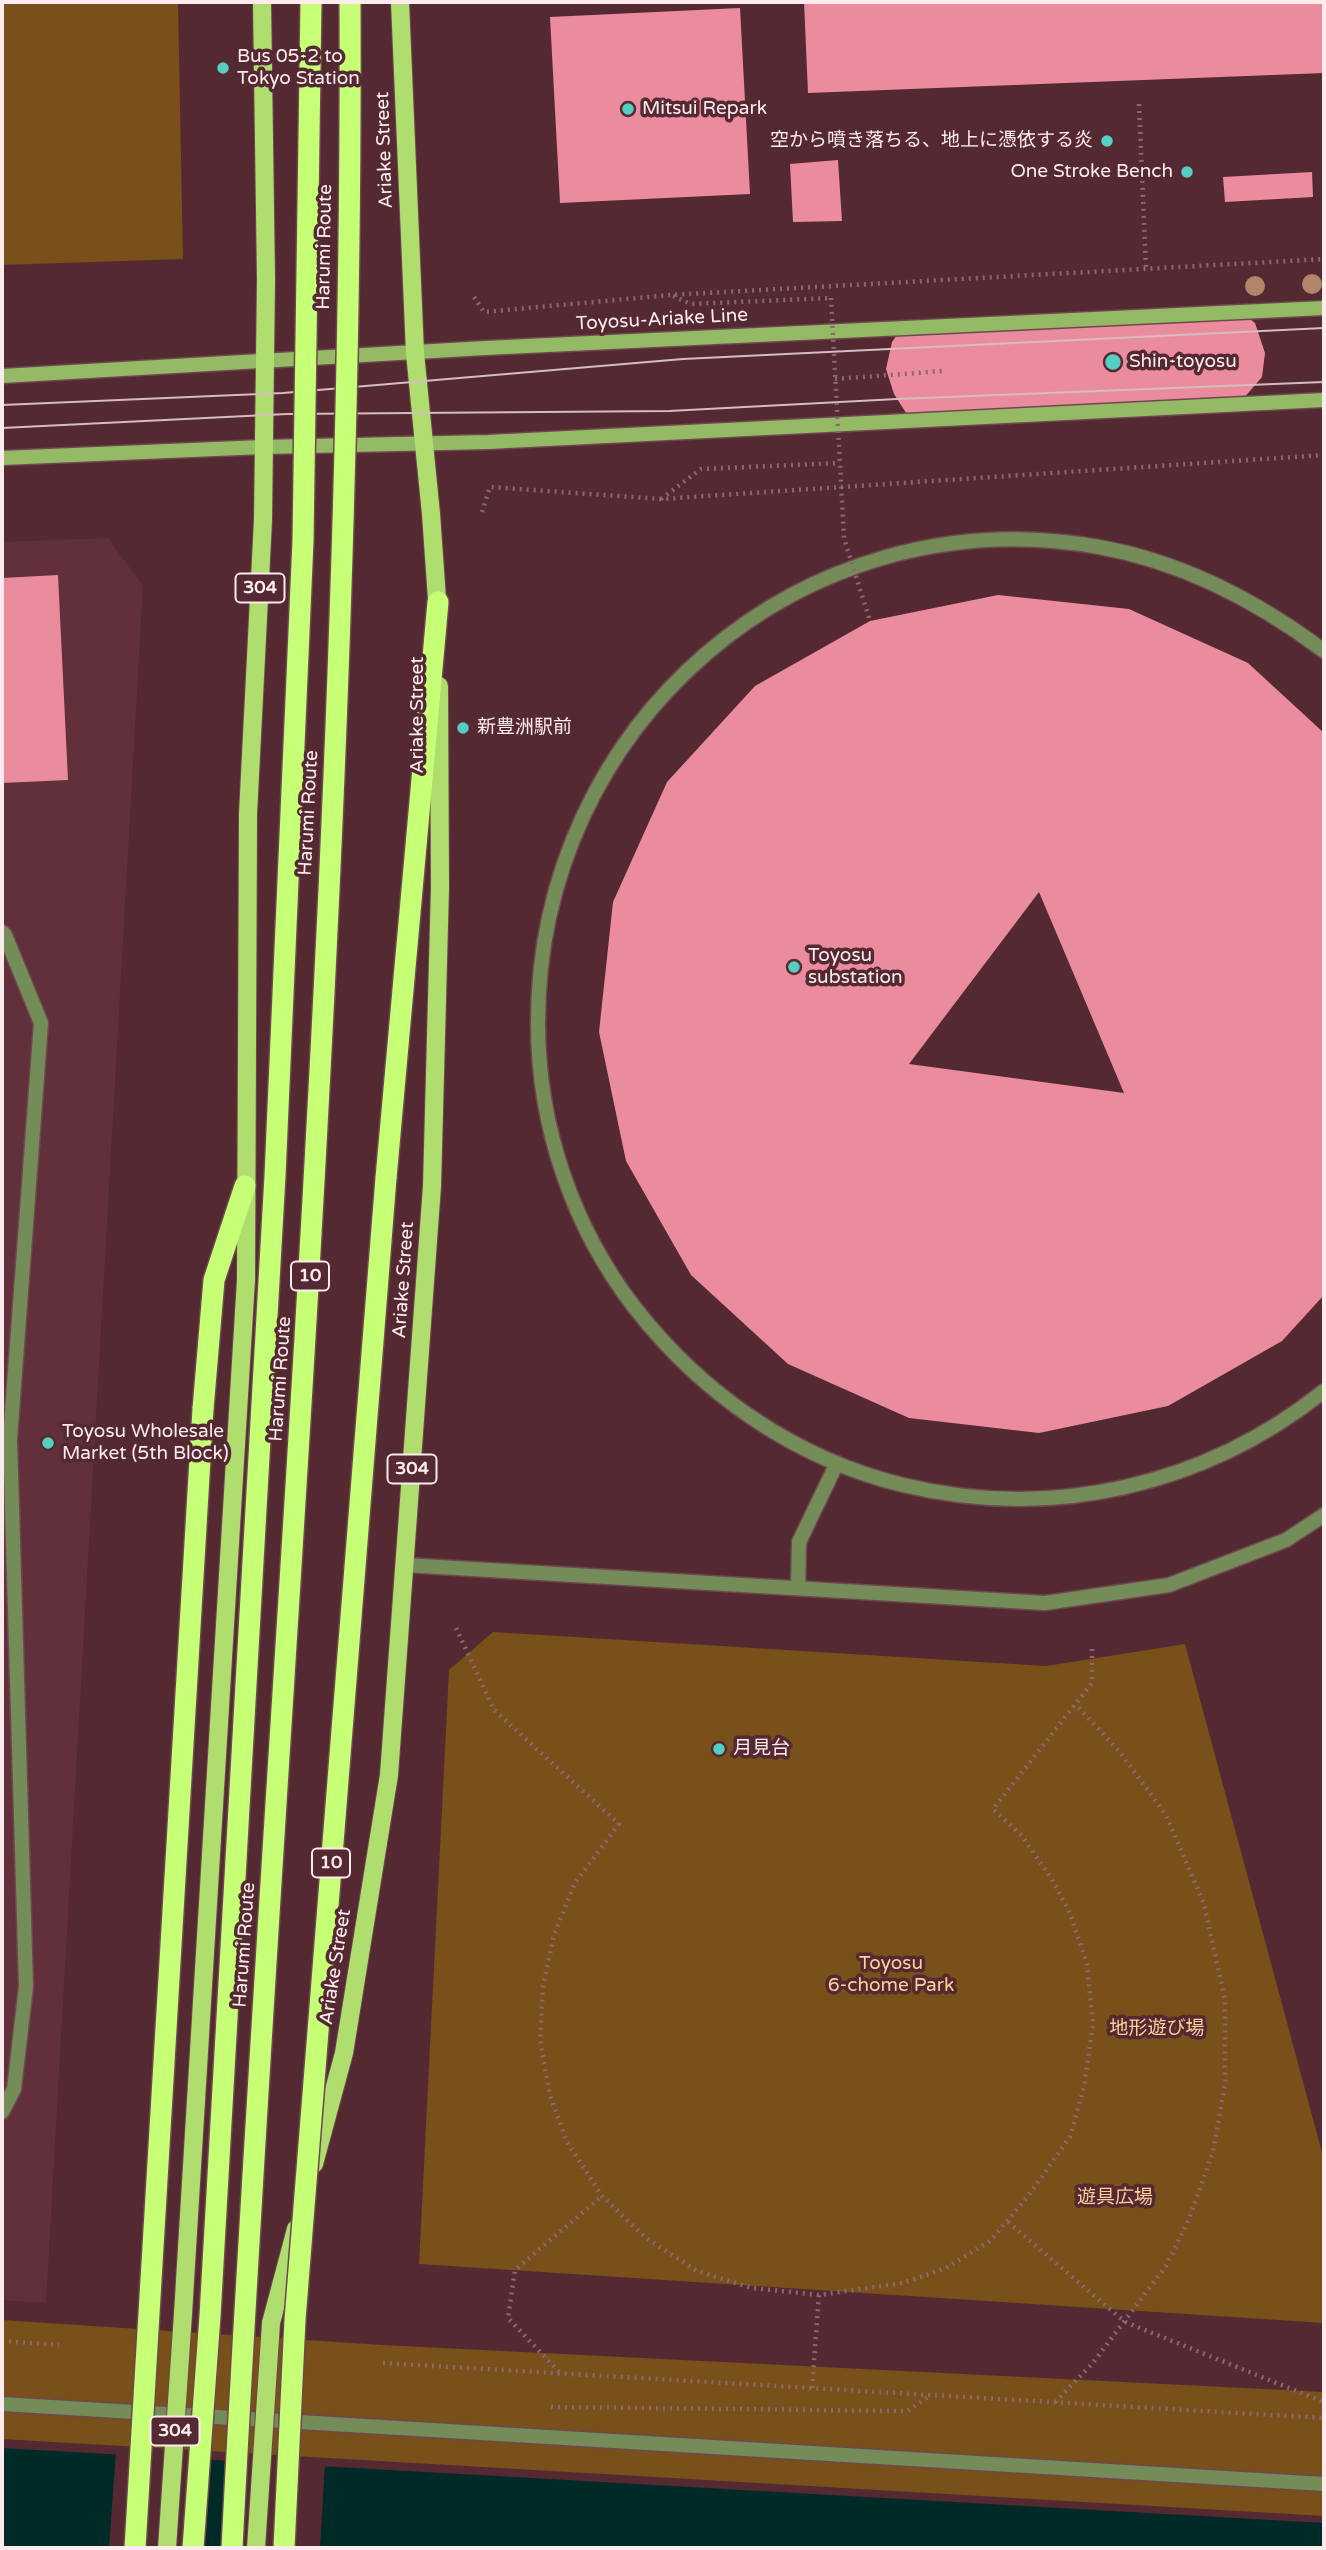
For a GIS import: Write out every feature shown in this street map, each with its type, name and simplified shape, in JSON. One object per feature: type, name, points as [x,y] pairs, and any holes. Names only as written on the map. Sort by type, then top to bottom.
[{"type":"highway","name":"Harumi Route","points":[[193,2548],[210,2316],[276,1135],[303,541],[311,2]]},
{"type":"highway","name":"Harumi Route","points":[[232,2548],[316,1178],[344,540],[350,2]]},
{"type":"highway","name":"10","points":[[284,2548],[295,2320],[386,1178],[438,602]]},
{"type":"highway","points":[[135,2548],[203,1409],[214,1280],[245,1186]]},
{"type":"main road","name":"304","points":[[167,2548],[246,1280],[248,814],[263,520],[266,279],[262,2]]},
{"type":"main road","name":"Ariake Street","points":[[256,2548],[271,2323],[344,2053],[389,1774],[432,1186],[440,887],[438,602],[415,352],[400,2]]},
{"type":"main road","name":"Toyosu-Ariake Line","points":[[2,376],[415,352],[1324,308]]},
{"type":"main road","points":[[2,458],[263,447],[488,442],[1324,400]]},
{"type":"street","points":[[1324,651],[1283,621],[1227,589],[1168,565],[1089,546],[1033,540],[938,546],[901,554],[832,576],[762,613],[722,640],[694,663],[649,710],[628,737],[597,786],[561,871],[552,898],[540,961],[538,999],[540,1073],[547,1115],[560,1165],[579,1214],[606,1265],[627,1298],[677,1357],[741,1412],[801,1447],[885,1481],[958,1496],[1030,1500],[1100,1493],[1131,1487],[1206,1462],[1273,1428],[1324,1391]]},
{"type":"street","points":[[2,932],[41,1023],[10,1439],[26,1986],[14,2088],[2,2112]]},
{"type":"street","points":[[798,1588],[799,1542],[837,1463]]},
{"type":"street","points":[[405,1565],[1045,1603],[1169,1585],[1286,1540],[1324,1515]]},
{"type":"street","points":[[2,2403],[1324,2484]]},
{"type":"path","points":[[1139,104],[1146,268]]},
{"type":"path","points":[[474,298],[484,312],[670,295],[1324,259]]},
{"type":"path","points":[[670,295],[691,304],[831,298],[844,538],[870,621]]},
{"type":"path","points":[[835,379],[943,371]]},
{"type":"path","points":[[482,512],[490,487],[661,499],[1324,455]]},
{"type":"path","points":[[661,499],[701,469],[839,463]]},
{"type":"path","points":[[456,1628],[494,1710],[619,1824],[575,1883],[554,1935],[543,1986],[540,2040],[550,2095],[567,2141],[602,2196],[646,2238],[697,2272],[752,2288],[819,2295],[903,2283],[946,2269],[990,2241],[1008,2222],[1070,2137],[1084,2087],[1093,2024],[1087,1964],[1069,1911],[1051,1878],[1022,1836],[993,1809],[1092,1683],[1092,1644]]},
{"type":"path","points":[[1054,2403],[1092,2364],[1166,2266],[1189,2219],[1213,2152],[1225,2084],[1225,2000],[1204,1904],[1166,1815],[1119,1751],[1076,1705]]},
{"type":"path","points":[[560,2373],[508,2318],[515,2270],[602,2196]]},
{"type":"path","points":[[1008,2222],[1125,2322],[1324,2402]]},
{"type":"path","points":[[812,2388],[819,2295]]},
{"type":"path","points":[[2,2341],[59,2345]]},
{"type":"path","points":[[383,2363],[1324,2418]]},
{"type":"path","points":[[545,2407],[907,2411],[930,2395]]},
{"type":"shaded area","name":"Toyosu Wholesale Market (5th Block)","points":[[108,538],[143,586],[46,2303],[2,2300],[2,542]]},
{"type":"green space","points":[[2,2],[178,2],[183,259],[2,265]]},
{"type":"green space","name":"Toyosu 6-chome Park","points":[[493,1632],[1046,1666],[1185,1644],[1324,2160],[1324,2323],[419,2264],[449,1670]]},
{"type":"green space","points":[[2,2320],[382,2345],[1324,2392],[1324,2516],[2,2439]]},
{"type":"water","points":[[2,2448],[1324,2523],[1324,2548],[2,2548]]},
{"type":"pier","points":[[116,2451],[210,2456],[204,2548],[109,2548]]},
{"type":"pier","points":[[234,2458],[325,2463],[320,2548],[230,2548]]},
{"type":"building","points":[[804,2],[1324,2],[1324,73],[808,93]]},
{"type":"building","points":[[740,8],[750,194],[560,203],[550,17]]},
{"type":"building","points":[[838,160],[842,221],[793,222],[790,164]]},
{"type":"building","points":[[1312,172],[1313,197],[1225,202],[1223,177]]},
{"type":"building","points":[[1232,305],[1255,323],[1265,353],[1262,377],[1237,406],[908,416],[894,394],[886,369],[892,342],[905,323]]},
{"type":"building","points":[[58,575],[68,780],[2,783],[2,578]]},
{"type":"building","name":"Toyosu substation","points":[[998,595],[1129,609],[1248,663],[1324,733],[1324,1295],[1282,1341],[1168,1406],[1039,1433],[909,1418],[788,1364],[691,1275],[626,1161],[599,1032],[613,902],[667,782],[755,686],[870,621]],"holes":[[[1039,892],[1124,1093],[909,1064]]]},
{"type":"tram line","points":[[2,405],[283,393],[683,359],[1324,328]]},
{"type":"tram line","points":[[2,428],[287,414],[669,411],[1324,382]]},
{"type":"place","name":"Bus 05-2 to Tokyo Station","points":[[223,68]]},
{"type":"place","name":"Mitsui Repark","points":[[628,109]]},
{"type":"place","name":"空から噴き落ちる、地上に憑依する炎","points":[[1107,141]]},
{"type":"place","name":"One Stroke Bench","points":[[1187,172]]},
{"type":"place","name":"Shin-toyosu","points":[[1113,362]]},
{"type":"place","name":"新豊洲駅前","points":[[463,728]]},
{"type":"place","name":"Toyosu substation","points":[[794,967]]},
{"type":"place","name":"Toyosu Wholesale Market (5th Block)","points":[[48,1443]]},
{"type":"place","name":"月見台","points":[[719,1749]]},
{"type":"park label","name":"地形遊び場","points":[[1157,2029]]},
{"type":"park label","name":"遊具広場","points":[[1115,2198]]}]
